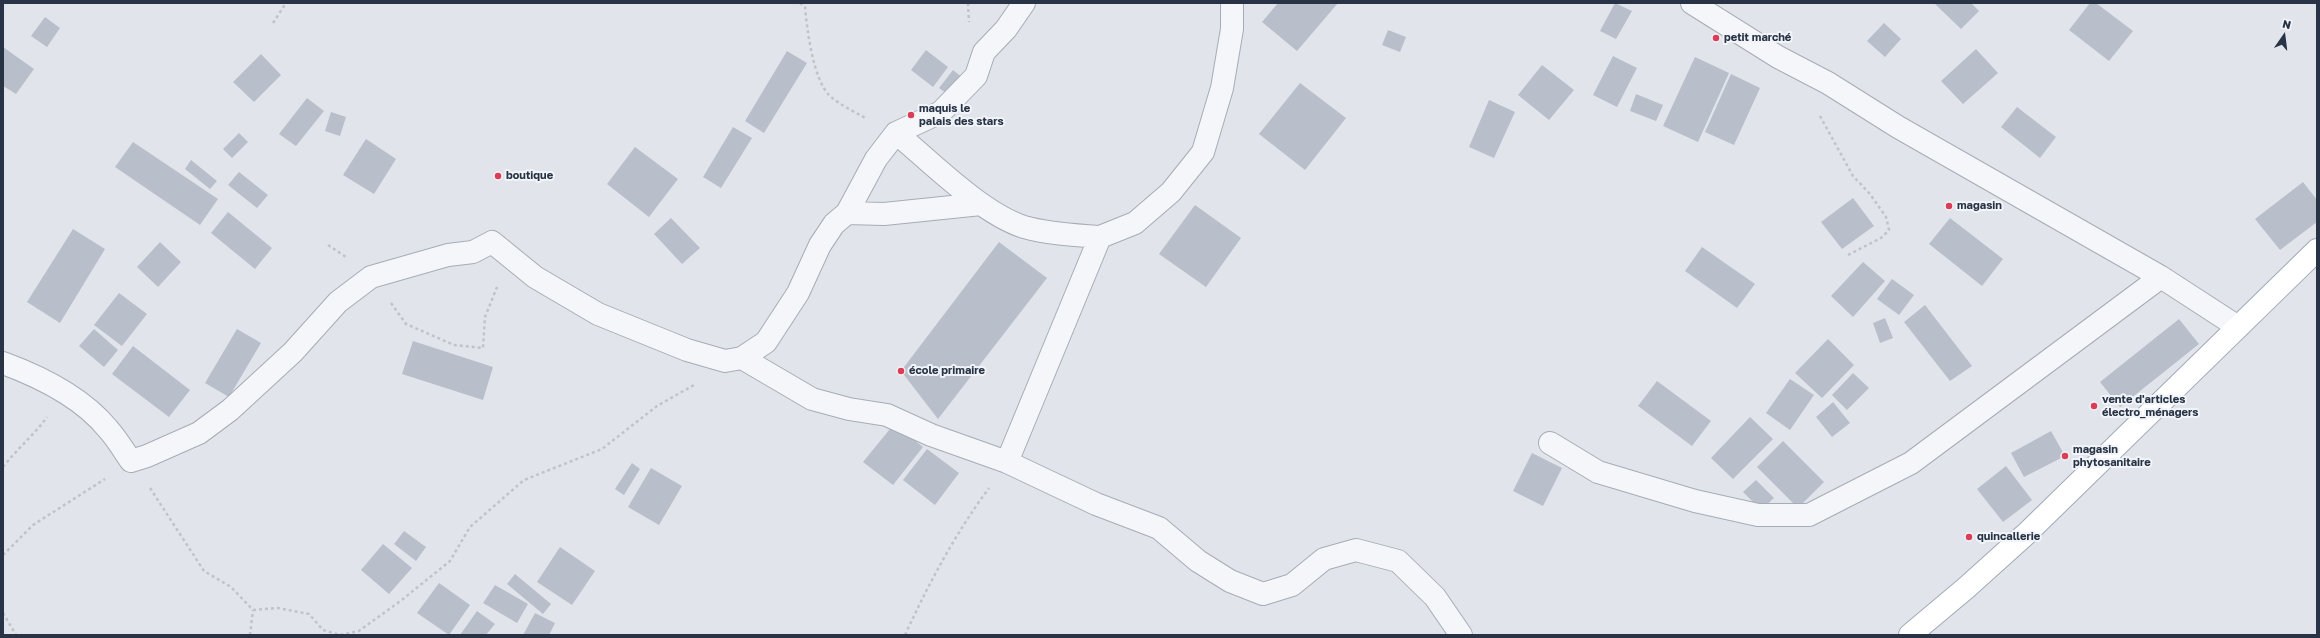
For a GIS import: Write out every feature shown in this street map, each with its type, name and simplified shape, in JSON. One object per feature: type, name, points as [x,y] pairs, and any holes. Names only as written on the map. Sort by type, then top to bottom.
[{"type":"main road","points":[[1910,635],[1966,588],[2026,534],[2317,250]]},
{"type":"street","points":[[733,360],[766,342],[798,293],[820,245],[834,224],[847,213],[876,159],[896,133],[941,112],[976,76],[984,52],[1006,29],[1024,3]]},
{"type":"street","points":[[896,133],[981,204],[1023,226],[1055,233],[1100,237],[1135,223],[1171,192],[1203,152],[1222,88],[1232,29],[1232,3]]},
{"type":"street","points":[[1692,3],[1778,57],[1828,83],[1898,128],[2162,277],[2238,327]]},
{"type":"street","points":[[847,213],[884,214],[981,204]]},
{"type":"street","points":[[1007,462],[1100,237]]},
{"type":"street","points":[[3,363],[27,372],[69,394],[108,428],[131,461],[147,456],[199,433],[230,410],[292,352],[338,302],[371,276],[448,255],[473,252],[492,242],[534,277],[598,314],[688,350],[733,360],[812,399],[849,409],[887,415],[931,435],[1007,462],[1096,504],[1159,528],[1198,561],[1230,581],[1263,594],[1292,585],[1324,559],[1356,550],[1398,561],[1435,597],[1461,635]]},
{"type":"street","points":[[1550,444],[1598,472],[1695,502],[1758,514],[1809,515],[1910,463],[2162,277]]},
{"type":"path","points":[[273,22],[286,3]]},
{"type":"path","points":[[800,3],[805,7]]},
{"type":"path","points":[[805,3],[808,40],[821,83],[830,96],[886,131],[896,133]]},
{"type":"path","points":[[1819,115],[1853,176],[1870,194],[1886,217],[1889,230],[1881,238],[1848,255]]},
{"type":"path","points":[[371,276],[406,324],[454,345],[483,348],[485,316],[492,304],[502,268],[492,242]]},
{"type":"path","points":[[253,610],[278,608],[309,614],[323,630],[340,635],[358,631],[403,599],[450,561],[470,526],[524,480],[602,449],[657,406],[703,380],[733,360]]},
{"type":"path","points":[[3,467],[34,435],[59,401],[69,394]]},
{"type":"path","points":[[3,555],[33,525],[84,494],[131,461],[204,571],[231,587],[253,610]]},
{"type":"path","points":[[905,635],[924,594],[961,527],[1007,462]]},
{"type":"path","points":[[250,635],[253,610]]},
{"type":"path","points":[[3,613],[16,635]]},
{"type":"building","points":[[1278,3],[1338,3],[1297,51],[1262,22]]},
{"type":"building","points":[[1615,3],[1632,11],[1616,39],[1600,31]]},
{"type":"building","points":[[1934,3],[1971,3],[1979,11],[1961,29]]},
{"type":"building","points":[[2090,3],[2096,3],[2133,31],[2109,61],[2069,30]]},
{"type":"building","points":[[45,17],[60,28],[47,47],[31,36]]},
{"type":"building","points":[[1884,23],[1901,39],[1885,57],[1867,41]]},
{"type":"building","points":[[1388,30],[1406,37],[1400,52],[1382,45]]},
{"type":"building","points":[[3,47],[34,69],[16,94],[3,86]]},
{"type":"building","points":[[1976,49],[1998,73],[1963,104],[1941,81]]},
{"type":"building","points":[[926,50],[948,67],[933,87],[911,70]]},
{"type":"building","points":[[787,51],[807,63],[764,133],[745,121]]},
{"type":"building","points":[[261,54],[281,75],[254,102],[233,82]]},
{"type":"building","points":[[1613,56],[1637,68],[1617,107],[1593,95]]},
{"type":"building","points":[[1695,57],[1729,73],[1698,142],[1663,126]]},
{"type":"building","points":[[1542,65],[1574,90],[1549,120],[1518,95]]},
{"type":"building","points":[[953,70],[963,78],[950,96],[939,88]]},
{"type":"building","points":[[1731,74],[1760,88],[1734,145],[1705,132]]},
{"type":"building","points":[[1300,83],[1346,118],[1305,170],[1259,134]]},
{"type":"building","points":[[1636,94],[1663,105],[1656,121],[1630,111]]},
{"type":"building","points":[[307,98],[324,111],[296,146],[279,134]]},
{"type":"building","points":[[1489,100],[1515,112],[1494,158],[1469,147]]},
{"type":"building","points":[[2017,107],[2056,137],[2040,158],[2001,127]]},
{"type":"building","points":[[331,112],[346,117],[340,136],[325,131]]},
{"type":"building","points":[[733,127],[752,138],[721,188],[703,177]]},
{"type":"building","points":[[239,133],[248,142],[232,158],[223,149]]},
{"type":"building","points":[[366,139],[396,159],[374,194],[343,175]]},
{"type":"building","points":[[133,142],[218,199],[200,225],[115,167]]},
{"type":"building","points":[[635,147],[678,179],[649,217],[607,184]]},
{"type":"building","points":[[191,160],[217,181],[210,189],[185,169]]},
{"type":"building","points":[[239,172],[268,195],[257,208],[228,185]]},
{"type":"building","points":[[2303,182],[2317,200],[2317,222],[2280,250],[2255,219]]},
{"type":"building","points":[[1853,198],[1874,226],[1842,249],[1821,222]]},
{"type":"building","points":[[1195,205],[1241,238],[1206,287],[1159,254]]},
{"type":"building","points":[[228,212],[272,248],[255,269],[211,233]]},
{"type":"building","points":[[671,218],[700,248],[682,264],[654,234]]},
{"type":"building","points":[[1950,218],[2003,259],[1982,286],[1929,244]]},
{"type":"building","points":[[73,229],[105,249],[60,323],[27,302]]},
{"type":"building","points":[[160,242],[181,262],[158,287],[137,267]]},
{"type":"building","points":[[999,242],[1047,278],[938,419],[901,371]]},
{"type":"building","points":[[1702,247],[1755,284],[1737,308],[1685,271]]},
{"type":"building","points":[[1863,262],[1885,281],[1853,317],[1831,296]]},
{"type":"building","points":[[1892,279],[1914,295],[1899,315],[1877,299]]},
{"type":"building","points":[[119,293],[147,314],[122,346],[94,325]]},
{"type":"building","points":[[1925,305],[1972,366],[1950,381],[1904,322]]},
{"type":"building","points":[[1885,318],[1893,338],[1880,343],[1873,323]]},
{"type":"building","points":[[2179,319],[2199,344],[2120,407],[2100,382]]},
{"type":"building","points":[[94,329],[118,350],[104,367],[79,346]]},
{"type":"building","points":[[237,329],[261,343],[229,397],[205,383]]},
{"type":"building","points":[[1828,339],[1854,365],[1822,398],[1795,373]]},
{"type":"building","points":[[413,341],[493,367],[483,400],[402,374]]},
{"type":"building","points":[[133,346],[190,390],[169,417],[112,374]]},
{"type":"building","points":[[1853,373],[1869,388],[1847,410],[1832,395]]},
{"type":"building","points":[[1790,379],[1814,395],[1790,430],[1766,413]]},
{"type":"building","points":[[1657,381],[1711,421],[1692,446],[1638,406]]},
{"type":"building","points":[[1833,402],[1850,423],[1832,437],[1816,417]]},
{"type":"building","points":[[1750,417],[1773,439],[1733,479],[1711,458]]},
{"type":"building","points":[[894,424],[923,447],[893,485],[863,462]]},
{"type":"building","points":[[2051,431],[2065,456],[2024,477],[2011,453]]},
{"type":"building","points":[[1783,441],[1824,482],[1798,508],[1757,467]]},
{"type":"building","points":[[927,449],[959,473],[935,505],[903,480]]},
{"type":"building","points":[[1532,453],[1562,468],[1543,506],[1513,491]]},
{"type":"building","points":[[632,463],[640,469],[624,495],[615,489]]},
{"type":"building","points":[[2006,466],[2032,500],[2003,522],[1977,489]]},
{"type":"building","points":[[651,468],[682,486],[659,525],[628,507]]},
{"type":"building","points":[[1756,480],[1774,498],[1761,510],[1743,492]]},
{"type":"building","points":[[404,531],[426,547],[416,561],[394,544]]},
{"type":"building","points":[[383,544],[412,568],[389,594],[361,570]]},
{"type":"building","points":[[560,547],[595,571],[572,605],[537,582]]},
{"type":"building","points":[[515,574],[551,604],[543,614],[507,584]]},
{"type":"building","points":[[439,583],[470,605],[449,635],[417,613]]},
{"type":"building","points":[[495,585],[528,604],[517,623],[483,603]]},
{"type":"building","points":[[477,611],[495,624],[486,635],[460,635]]},
{"type":"building","points":[[535,613],[555,623],[549,635],[523,635]]},
{"type":"place","name":"petit marché","points":[[1716,38]]},
{"type":"place","name":"maquis le palais des stars","points":[[911,115]]},
{"type":"place","name":"boutique","points":[[498,176]]},
{"type":"place","name":"magasin","points":[[1949,206]]},
{"type":"place","name":"école primaire","points":[[901,371]]},
{"type":"place","name":"vente d'articles électro_ménagers","points":[[2094,406]]},
{"type":"place","name":"magasin phytosanitaire","points":[[2065,456]]},
{"type":"place","name":"quincallerie","points":[[1969,537]]}]
